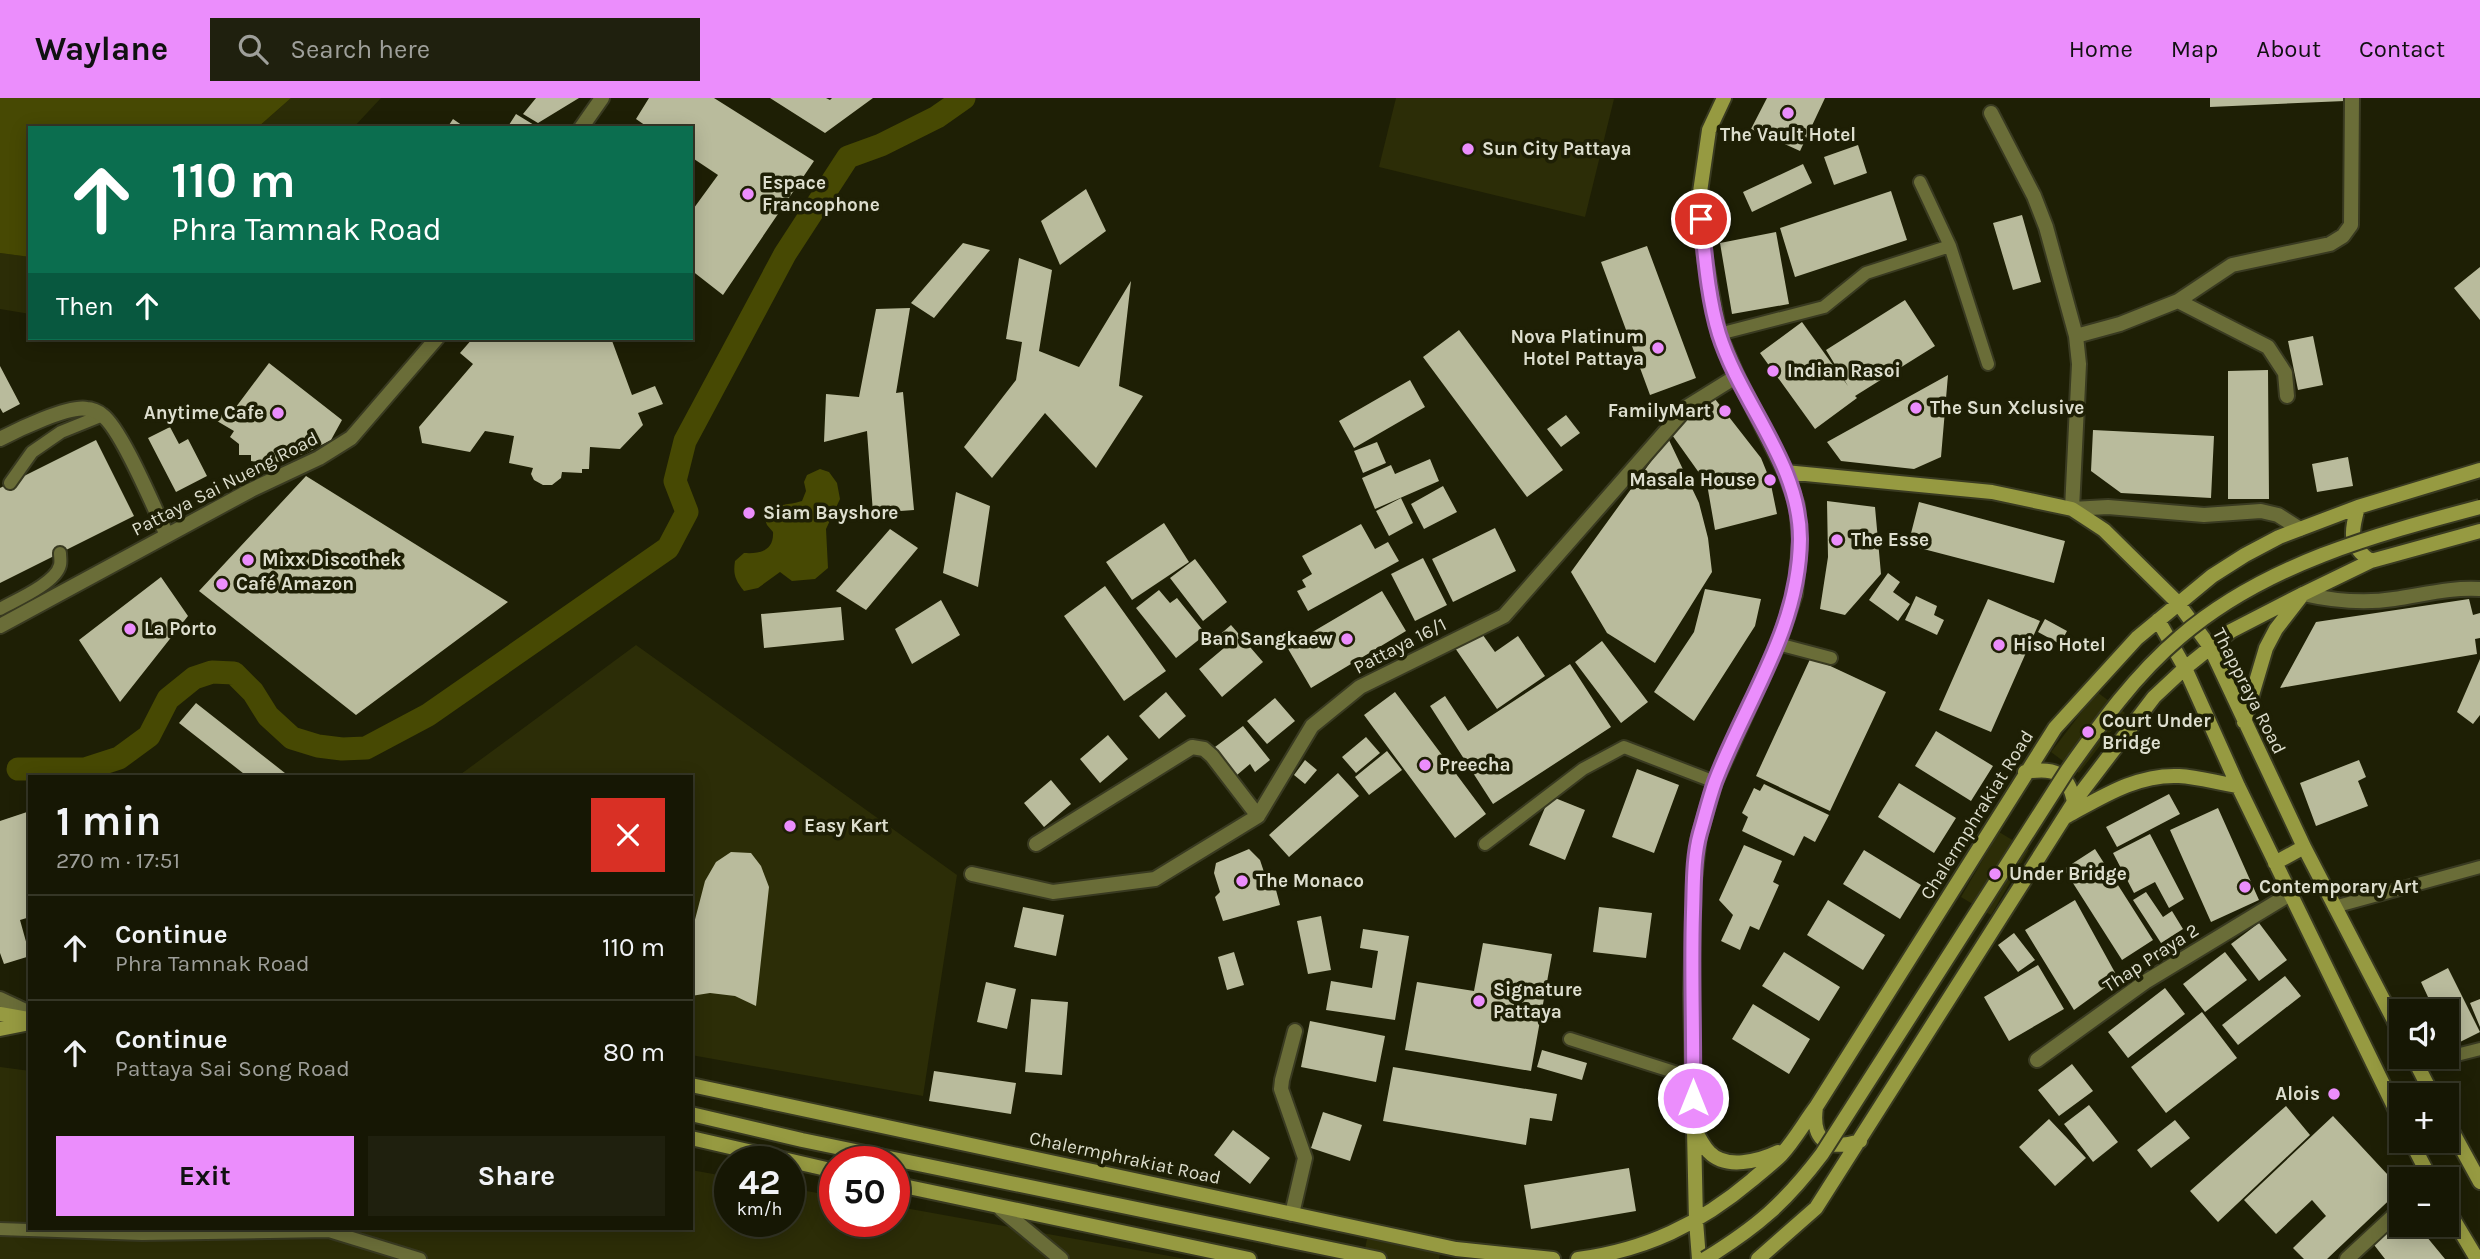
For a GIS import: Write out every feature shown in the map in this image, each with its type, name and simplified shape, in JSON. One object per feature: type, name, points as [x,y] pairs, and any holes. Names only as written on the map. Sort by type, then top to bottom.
[{"type":"main road","points":[[1699,1259],[1691,994],[1694,881],[1699,836],[1715,782],[1778,644],[1795,594],[1800,542],[1797,505],[1785,472],[1719,334],[1705,259],[1699,198],[1709,130],[1724,98]]},
{"type":"main road","name":"Chalermphrakiat Road","points":[[1578,1259],[1614,1253],[1696,1222],[1780,1156],[1816,1107],[2055,728],[2137,638],[2178,603],[2245,555],[2300,529],[2358,507],[2480,470]]},
{"type":"main road","name":"Thappraya Road","points":[[1785,472],[1992,492],[2072,509],[2104,530],[2178,603],[2210,647],[2304,847],[2389,1011]]},
{"type":"main road","points":[[2358,507],[2352,527],[2353,541],[2359,554],[2371,561]]},
{"type":"main road","points":[[1705,1259],[1742,1236],[1774,1210],[1822,1154],[2067,771],[2109,713],[2170,646],[2209,614],[2246,591],[2323,553],[2382,533],[2480,507]]},
{"type":"main road","points":[[1758,1259],[1816,1208],[2071,809],[2118,741],[2154,697],[2231,631],[2303,594],[2371,561],[2480,531]]},
{"type":"main road","points":[[2244,722],[2266,648],[2276,629],[2303,594]]},
{"type":"main road","points":[[2158,620],[2185,668],[2274,863],[2389,1096]]},
{"type":"main road","points":[[2025,772],[2044,770],[2059,774],[2069,784],[2071,809]]},
{"type":"main road","points":[[2071,809],[2149,778],[2180,776],[2238,786]]},
{"type":"main road","points":[[2274,863],[2304,847]]},
{"type":"main road","points":[[0,1014],[28,1021]]},
{"type":"main road","points":[[0,1029],[28,1022]]},
{"type":"main road","name":"Chalermphrakiat Road","points":[[693,1085],[1292,1213],[1472,1255],[1553,1259]]},
{"type":"main road","points":[[1816,1107],[1814,1122],[1817,1135],[1827,1143],[1844,1146],[1860,1141]]},
{"type":"main road","points":[[693,1114],[802,1140],[1379,1259]]},
{"type":"main road","points":[[1693,1127],[1708,1152],[1719,1160],[1745,1163],[1766,1158],[1785,1149]]},
{"type":"main road","points":[[693,1138],[819,1167]]},
{"type":"main road","points":[[2459,1144],[2480,1182]]},
{"type":"main road","points":[[910,1188],[1001,1209],[1250,1259]]},
{"type":"main road","points":[[2459,1229],[2477,1259]]},
{"type":"street","points":[[582,126],[602,98]]},
{"type":"street","points":[[2076,336],[2120,324],[2178,301],[2232,265],[2330,244],[2343,236],[2351,225],[2353,197],[2352,98]]},
{"type":"street","points":[[1991,113],[2034,196],[2046,227],[2076,336],[2079,364],[2072,509],[2108,507],[2204,515],[2261,511],[2278,516],[2300,529]]},
{"type":"street","points":[[2178,301],[2268,347],[2285,373],[2287,396]]},
{"type":"street","name":"Pattaya Sai Nueng Road","points":[[0,626],[167,534],[319,458],[351,438],[436,340]]},
{"type":"street","name":"Pattaya 16/1","points":[[972,874],[1053,892],[1155,879],[1258,816],[1312,726],[1360,687],[1504,616],[1686,407],[1737,376]]},
{"type":"street","points":[[0,439],[58,414],[85,408],[103,415],[120,438],[167,534]]},
{"type":"street","points":[[2303,594],[2351,602],[2480,589]]},
{"type":"street","points":[[1036,844],[1192,747],[1204,749],[1212,756],[1258,816]]},
{"type":"street","name":"Thap Praya 2","points":[[2037,1060],[2145,982],[2290,894]]},
{"type":"street","points":[[0,999],[28,1012]]},
{"type":"street","points":[[1292,1213],[1305,1158],[1282,1089],[1282,1080],[1295,1031]]},
{"type":"street","points":[[1001,1209],[1061,1259]]},
{"type":"street","points":[[2347,1259],[2389,1220]]},
{"type":"lane","points":[[1920,182],[1950,246],[1988,364]]},
{"type":"lane","points":[[1719,334],[1824,307],[1866,273],[1950,246]]},
{"type":"lane","points":[[10,483],[32,452],[61,432],[103,415]]},
{"type":"lane","points":[[0,609],[44,584],[54,575],[60,565],[61,553]]},
{"type":"lane","points":[[1778,644],[1831,658]]},
{"type":"lane","points":[[1485,844],[1583,769],[1624,747],[1715,782]]},
{"type":"lane","points":[[2334,906],[2480,867]]},
{"type":"lane","points":[[1570,1040],[1693,1078]]},
{"type":"lane","points":[[2459,1053],[2480,1049]]},
{"type":"lane","points":[[0,1229],[28,1230]]},
{"type":"lane","points":[[28,1230],[142,1234],[329,1231],[419,1259]]},
{"type":"shaded area","points":[[0,98],[291,98],[259,126],[28,126],[28,257],[0,253]]},
{"type":"shaded area","points":[[291,98],[381,98],[355,126],[259,126]]},
{"type":"shaded area","points":[[1396,98],[1614,99],[1585,217],[1379,167]]},
{"type":"shaded area","points":[[0,253],[28,257],[28,314],[0,309]]},
{"type":"shaded area","points":[[820,469],[829,472],[837,483],[840,499],[826,529],[828,568],[815,579],[792,581],[780,572],[758,588],[744,591],[735,577],[735,561],[744,553],[760,552],[768,547],[773,532],[764,517],[777,506],[802,501],[807,475]]},
{"type":"shaded area","name":"Easy Kart","points":[[636,645],[957,875],[923,1096],[693,1055],[693,775],[460,775]]},
{"type":"shaded area","name":"Court Under Bridge","points":[[2097,692],[2125,713],[2079,773],[2051,752]]},
{"type":"shaded area","name":"Under Bridge","points":[[1999,832],[2029,850],[1991,915],[1961,897]]},
{"type":"shaded area","points":[[0,1067],[28,1071],[28,1230],[693,1230],[693,1170],[714,1174],[714,1237],[805,1237],[805,1191],[819,1193],[819,1237],[910,1237],[910,1209],[1186,1259],[0,1259]]},
{"type":"shaded area","points":[[1367,1239],[1440,1254],[1439,1259],[1363,1259]]},
{"type":"building","points":[[536,98],[579,98],[538,123],[523,114]]},
{"type":"building","name":"Espace Francophone","points":[[649,98],[714,98],[814,161],[723,295],[693,272],[693,209],[718,175],[693,158],[693,126],[646,126],[636,119]]},
{"type":"building","points":[[770,98],[830,100],[873,98],[825,133]]},
{"type":"building","name":"The Vault Hotel","points":[[1767,98],[1825,98],[1800,151],[1751,129]]},
{"type":"building","points":[[2210,98],[2345,98],[2345,101],[2210,107]]},
{"type":"building","points":[[516,114],[536,126],[508,126]]},
{"type":"building","points":[[453,119],[463,126],[448,126]]},
{"type":"building","points":[[1858,145],[1867,173],[1834,185],[1824,157]]},
{"type":"building","points":[[1803,164],[1812,183],[1752,212],[1743,192]]},
{"type":"building","points":[[1086,189],[1106,231],[1060,265],[1041,221]]},
{"type":"building","points":[[1891,191],[1907,240],[1795,277],[1780,228]]},
{"type":"building","points":[[2022,215],[2041,282],[2013,290],[1993,223]]},
{"type":"building","points":[[1776,232],[1789,304],[1732,314],[1720,243]]},
{"type":"building","points":[[963,243],[990,250],[934,318],[911,303]]},
{"type":"building","name":"Nova Platinum Hotel Pattaya","points":[[1647,246],[1696,378],[1650,395],[1601,262]]},
{"type":"building","points":[[1019,258],[1052,270],[1039,351],[1079,367],[1131,281],[1119,386],[1143,396],[1096,468],[1045,413],[992,478],[964,447],[1016,380],[1022,342],[1006,339]]},
{"type":"building","points":[[2480,267],[2480,320],[2454,288]]},
{"type":"building","points":[[1905,300],[1935,346],[1855,396],[1857,398],[1815,429],[1760,353],[1802,322],[1848,386],[1826,350]]},
{"type":"building","points":[[910,308],[896,393],[903,392],[914,510],[873,513],[867,431],[824,442],[826,394],[859,397],[876,309]]},
{"type":"building","points":[[1459,330],[1563,470],[1527,497],[1423,357]]},
{"type":"building","points":[[2313,336],[2323,385],[2298,390],[2288,341]]},
{"type":"building","points":[[471,340],[612,340],[632,395],[655,386],[663,404],[638,413],[643,425],[620,449],[590,447],[589,469],[582,469],[582,473],[562,472],[561,478],[552,485],[543,485],[534,480],[531,474],[533,468],[509,463],[514,436],[485,431],[470,452],[422,443],[419,427],[473,364],[460,353]]},
{"type":"building","name":"Anytime Cafe","points":[[269,363],[342,420],[331,440],[306,453],[272,464],[251,461],[251,455],[239,455],[239,444],[230,437],[234,431],[217,421],[230,403],[236,407]]},
{"type":"building","points":[[0,366],[20,404],[3,413],[0,408]]},
{"type":"building","points":[[2268,370],[2269,499],[2228,499],[2228,371]]},
{"type":"building","name":"The Sun Xclusive","points":[[1948,375],[1941,457],[1914,469],[1841,461],[1827,442]]},
{"type":"building","points":[[1410,380],[1425,407],[1354,448],[1339,421]]},
{"type":"building","points":[[1715,399],[1761,458],[1770,480],[1777,514],[1715,530],[1707,484],[1670,432]]},
{"type":"building","points":[[1566,415],[1580,433],[1561,447],[1547,429]]},
{"type":"building","points":[[170,427],[179,444],[188,439],[207,476],[176,492],[148,438]]},
{"type":"building","points":[[2093,430],[2214,436],[2211,498],[2121,493],[2091,471]]},
{"type":"building","points":[[1668,438],[1699,503],[1708,538],[1712,572],[1655,663],[1607,633],[1571,572]]},
{"type":"building","points":[[96,440],[134,516],[0,583],[0,488]]},
{"type":"building","points":[[1377,442],[1386,463],[1363,473],[1354,451]]},
{"type":"building","points":[[2348,457],[2353,486],[2317,492],[2312,464]]},
{"type":"building","points":[[1430,459],[1439,481],[1375,509],[1362,478],[1391,465],[1395,474]]},
{"type":"building","points":[[306,476],[508,602],[356,715],[199,591]]},
{"type":"building","points":[[1443,486],[1457,512],[1424,529],[1411,504]]},
{"type":"building","points":[[956,492],[990,506],[978,587],[943,573]]},
{"type":"building","points":[[1401,498],[1413,523],[1389,536],[1376,511]]},
{"type":"building","points":[[1827,501],[1875,507],[1881,574],[1845,615],[1820,609],[1828,557]]},
{"type":"building","points":[[1919,502],[2065,541],[2054,583],[1908,545]]},
{"type":"building","points":[[1164,523],[1189,562],[1132,600],[1106,562]]},
{"type":"building","points":[[1361,524],[1375,549],[1388,542],[1399,561],[1308,611],[1297,591],[1306,587],[1302,580],[1312,574],[1302,556]]},
{"type":"building","points":[[1495,528],[1516,571],[1453,602],[1432,559]]},
{"type":"building","points":[[890,529],[918,548],[866,610],[836,591]]},
{"type":"building","points":[[1423,558],[1447,605],[1415,621],[1391,574]]},
{"type":"building","points":[[1195,559],[1227,602],[1203,621],[1170,578]]},
{"type":"building","points":[[1888,573],[1900,582],[1893,592],[1910,604],[1898,621],[1869,600]]},
{"type":"building","points":[[161,577],[188,616],[120,702],[79,640]]},
{"type":"building","points":[[1105,586],[1166,671],[1124,701],[1064,616]]},
{"type":"building","points":[[1705,589],[1761,599],[1755,626],[1694,721],[1654,692],[1694,632]]},
{"type":"building","points":[[1159,590],[1170,603],[1177,598],[1206,634],[1176,658],[1136,608]]},
{"type":"building","name":"Ban Sangkaew","points":[[1382,591],[1406,631],[1311,688],[1287,647]]},
{"type":"building","points":[[1916,596],[1937,606],[1934,615],[1944,620],[1937,635],[1905,620]]},
{"type":"building","name":"Hiso Hotel","points":[[1988,599],[2040,621],[1991,732],[1939,710]]},
{"type":"building","points":[[2469,599],[2473,615],[2480,613],[2480,638],[2475,639],[2477,654],[2280,688],[2316,622]]},
{"type":"building","points":[[941,600],[960,635],[912,664],[895,629]]},
{"type":"building","points":[[841,607],[844,640],[764,648],[761,614]]},
{"type":"building","points":[[2045,619],[2067,631],[2060,644],[2038,632]]},
{"type":"building","points":[[1231,625],[1263,662],[1222,697],[1199,669],[1224,648],[1216,638]]},
{"type":"building","points":[[1480,631],[1495,652],[1518,636],[1545,676],[1497,709],[1455,648]]},
{"type":"building","points":[[1602,641],[1648,702],[1621,723],[1575,662]]},
{"type":"building","points":[[1811,657],[1886,692],[1830,811],[1756,776]]},
{"type":"building","points":[[2480,659],[2480,715],[2473,724],[2457,712]]},
{"type":"building","points":[[1570,664],[1611,727],[1493,804],[1430,706],[1445,696],[1468,731]]},
{"type":"building","points":[[1166,692],[1186,716],[1159,739],[1139,716]]},
{"type":"building","name":"Preecha","points":[[1395,692],[1486,814],[1455,838],[1364,715]]},
{"type":"building","points":[[1275,698],[1295,721],[1267,744],[1247,721]]},
{"type":"building","points":[[196,703],[287,775],[245,775],[179,723]]},
{"type":"building","points":[[1243,726],[1270,760],[1255,772],[1250,764],[1237,775],[1215,747]]},
{"type":"building","points":[[1936,731],[1993,766],[1971,801],[1915,766]]},
{"type":"building","points":[[1108,735],[1128,759],[1100,783],[1080,759]]},
{"type":"building","points":[[1366,737],[1380,753],[1356,773],[1342,757]]},
{"type":"building","points":[[1387,751],[1402,770],[1369,795],[1355,777]]},
{"type":"building","points":[[1305,760],[1317,770],[1305,784],[1294,775]]},
{"type":"building","points":[[2359,760],[2366,777],[2358,781],[2368,806],[2316,826],[2300,783]]},
{"type":"building","points":[[1637,769],[1679,785],[1654,853],[1612,837]]},
{"type":"building","points":[[1338,773],[1359,796],[1289,857],[1269,835]]},
{"type":"building","points":[[1051,780],[1071,804],[1044,827],[1024,803]]},
{"type":"building","points":[[1899,783],[1956,818],[1934,853],[1878,817]]},
{"type":"building","points":[[1764,784],[1829,815],[1815,842],[1804,836],[1794,856],[1742,831],[1748,817],[1742,813],[1754,788],[1760,791]]},
{"type":"building","points":[[2169,794],[2180,814],[2117,847],[2106,827]]},
{"type":"building","points":[[1550,796],[1585,810],[1565,860],[1529,845]]},
{"type":"building","points":[[2218,808],[2259,900],[2211,922],[2170,830]]},
{"type":"building","points":[[28,812],[28,918],[20,920],[28,957],[4,964],[0,953],[0,821]]},
{"type":"building","points":[[2150,834],[2184,899],[2169,908],[2155,882],[2134,893],[2113,853]]},
{"type":"building","points":[[1744,845],[1782,861],[1773,882],[1779,885],[1759,930],[1750,926],[1740,950],[1721,941],[1733,915],[1719,900]]},
{"type":"building","name":"The Monaco","points":[[1249,849],[1260,860],[1270,890],[1276,890],[1280,905],[1223,921],[1215,897],[1220,892],[1214,873],[1216,863]]},
{"type":"building","points":[[2095,849],[2153,940],[2122,960],[2064,869]]},
{"type":"building","points":[[1864,850],[1921,885],[1900,919],[1843,884]]},
{"type":"building","points":[[731,852],[751,853],[761,866],[769,887],[756,1006],[735,996],[710,993],[693,996],[693,927],[705,881],[716,862]]},
{"type":"building","points":[[2146,892],[2163,917],[2172,911],[2183,929],[2161,943],[2133,900]]},
{"type":"building","points":[[1828,900],[1885,935],[1863,970],[1807,935]]},
{"type":"building","points":[[2075,900],[2118,978],[2074,1010],[2025,930]]},
{"type":"building","points":[[1023,907],[1064,915],[1056,956],[1014,947]]},
{"type":"building","points":[[1599,907],[1652,913],[1646,958],[1593,952]]},
{"type":"building","points":[[1321,916],[1331,970],[1308,974],[1297,921]]},
{"type":"building","points":[[2259,923],[2287,960],[2259,981],[2231,944]]},
{"type":"building","points":[[1363,929],[1409,936],[1395,1020],[1326,1010],[1331,981],[1372,988],[1378,951],[1360,948]]},
{"type":"building","points":[[2014,933],[2035,960],[2018,972],[1998,945]]},
{"type":"building","name":"Signature Pattaya","points":[[1483,943],[1552,954],[1531,1071],[1405,1050],[1417,982],[1474,991]]},
{"type":"building","points":[[1234,952],[1244,985],[1227,990],[1218,957]]},
{"type":"building","points":[[1784,952],[1840,987],[1819,1021],[1762,986]]},
{"type":"building","points":[[2225,952],[2247,980],[2205,1012],[2183,984]]},
{"type":"building","points":[[2038,965],[2064,1009],[2009,1041],[1984,997]]},
{"type":"building","points":[[2448,968],[2480,1032],[2459,1042],[2459,999],[2429,999],[2421,982]]},
{"type":"building","points":[[2285,976],[2301,996],[2238,1045],[2222,1025]]},
{"type":"building","points":[[986,982],[1016,989],[1007,1029],[977,1022]]},
{"type":"building","points":[[2165,988],[2185,1014],[2128,1058],[2108,1032]]},
{"type":"building","points":[[1031,999],[1068,1002],[1062,1075],[1025,1072]]},
{"type":"building","points":[[2480,999],[2480,1027],[2470,1003]]},
{"type":"building","points":[[1753,1004],[1810,1039],[1789,1074],[1732,1039]]},
{"type":"building","points":[[2202,1012],[2237,1058],[2166,1113],[2131,1067]]},
{"type":"building","points":[[1310,1021],[1385,1036],[1376,1082],[1301,1067]]},
{"type":"building","points":[[1542,1050],[1587,1063],[1582,1080],[1537,1067]]},
{"type":"building","points":[[2072,1064],[2093,1091],[2059,1116],[2038,1090]]},
{"type":"building","points":[[1393,1067],[1557,1094],[1552,1121],[1530,1118],[1526,1145],[1383,1121]]},
{"type":"building","points":[[934,1071],[1016,1083],[1011,1114],[929,1101]]},
{"type":"building","points":[[2089,1105],[2118,1142],[2093,1162],[2064,1124]]},
{"type":"building","points":[[2286,1106],[2310,1135],[2218,1222],[2190,1191]]},
{"type":"building","points":[[1323,1112],[1362,1125],[1350,1161],[1311,1148]]},
{"type":"building","points":[[2333,1116],[2389,1176],[2389,1200],[2327,1259],[2304,1259],[2293,1248],[2326,1216],[2312,1200],[2276,1234],[2244,1200]]},
{"type":"building","points":[[2049,1119],[2086,1158],[2055,1186],[2019,1147]]},
{"type":"building","points":[[2175,1120],[2190,1138],[2151,1168],[2137,1150]]},
{"type":"building","points":[[1233,1130],[1270,1158],[1250,1184],[1214,1155]]},
{"type":"building","points":[[1629,1168],[1636,1211],[1531,1229],[1524,1185]]},
{"type":"building","points":[[2389,1227],[2389,1237],[2427,1237],[2445,1259],[2385,1259],[2371,1241]]},
{"type":"waterway","points":[[18,769],[85,769],[119,758],[149,736],[168,699],[194,678],[212,672],[234,673],[253,692],[268,716],[292,738],[318,746],[366,748],[428,715],[668,548],[687,512],[675,481],[685,441],[785,254],[848,157],[881,145],[937,117],[964,98]]},
{"type":"place","name":"The Vault Hotel","points":[[1788,113]]},
{"type":"place","name":"Sun City Pattaya","points":[[1468,149]]},
{"type":"place","name":"Espace Francophone","points":[[748,194]]},
{"type":"place","name":"Nova Platinum Hotel Pattaya","points":[[1658,348]]},
{"type":"place","name":"Indian Rasoi","points":[[1773,371]]},
{"type":"place","name":"The Sun Xclusive","points":[[1916,408]]},
{"type":"place","name":"FamilyMart","points":[[1725,411]]},
{"type":"place","name":"Anytime Cafe","points":[[278,413]]},
{"type":"place","name":"Masala House","points":[[1770,480]]},
{"type":"place","name":"Siam Bayshore","points":[[749,513]]},
{"type":"place","name":"The Esse","points":[[1837,540]]},
{"type":"place","name":"Mixx Discothek","points":[[248,560]]},
{"type":"place","name":"Café Amazon","points":[[222,584]]},
{"type":"place","name":"La Porto","points":[[130,629]]},
{"type":"place","name":"Ban Sangkaew","points":[[1347,639]]},
{"type":"place","name":"Hiso Hotel","points":[[1999,645]]},
{"type":"place","name":"Court Under Bridge","points":[[2088,732]]},
{"type":"place","name":"Preecha","points":[[1425,765]]},
{"type":"place","name":"Easy Kart","points":[[790,826]]},
{"type":"place","name":"Under Bridge","points":[[1995,874]]},
{"type":"place","name":"The Monaco","points":[[1242,881]]},
{"type":"place","name":"Contemporary Art","points":[[2245,887]]},
{"type":"place","name":"Signature Pattaya","points":[[1479,1001]]},
{"type":"place","name":"Alois","points":[[2334,1094]]},
{"type":"route","points":[[1693,1098],[1691,994],[1694,881],[1699,836],[1715,782],[1778,644],[1795,594],[1800,542],[1797,505],[1785,472],[1719,334],[1705,259],[1701,219]]}]
